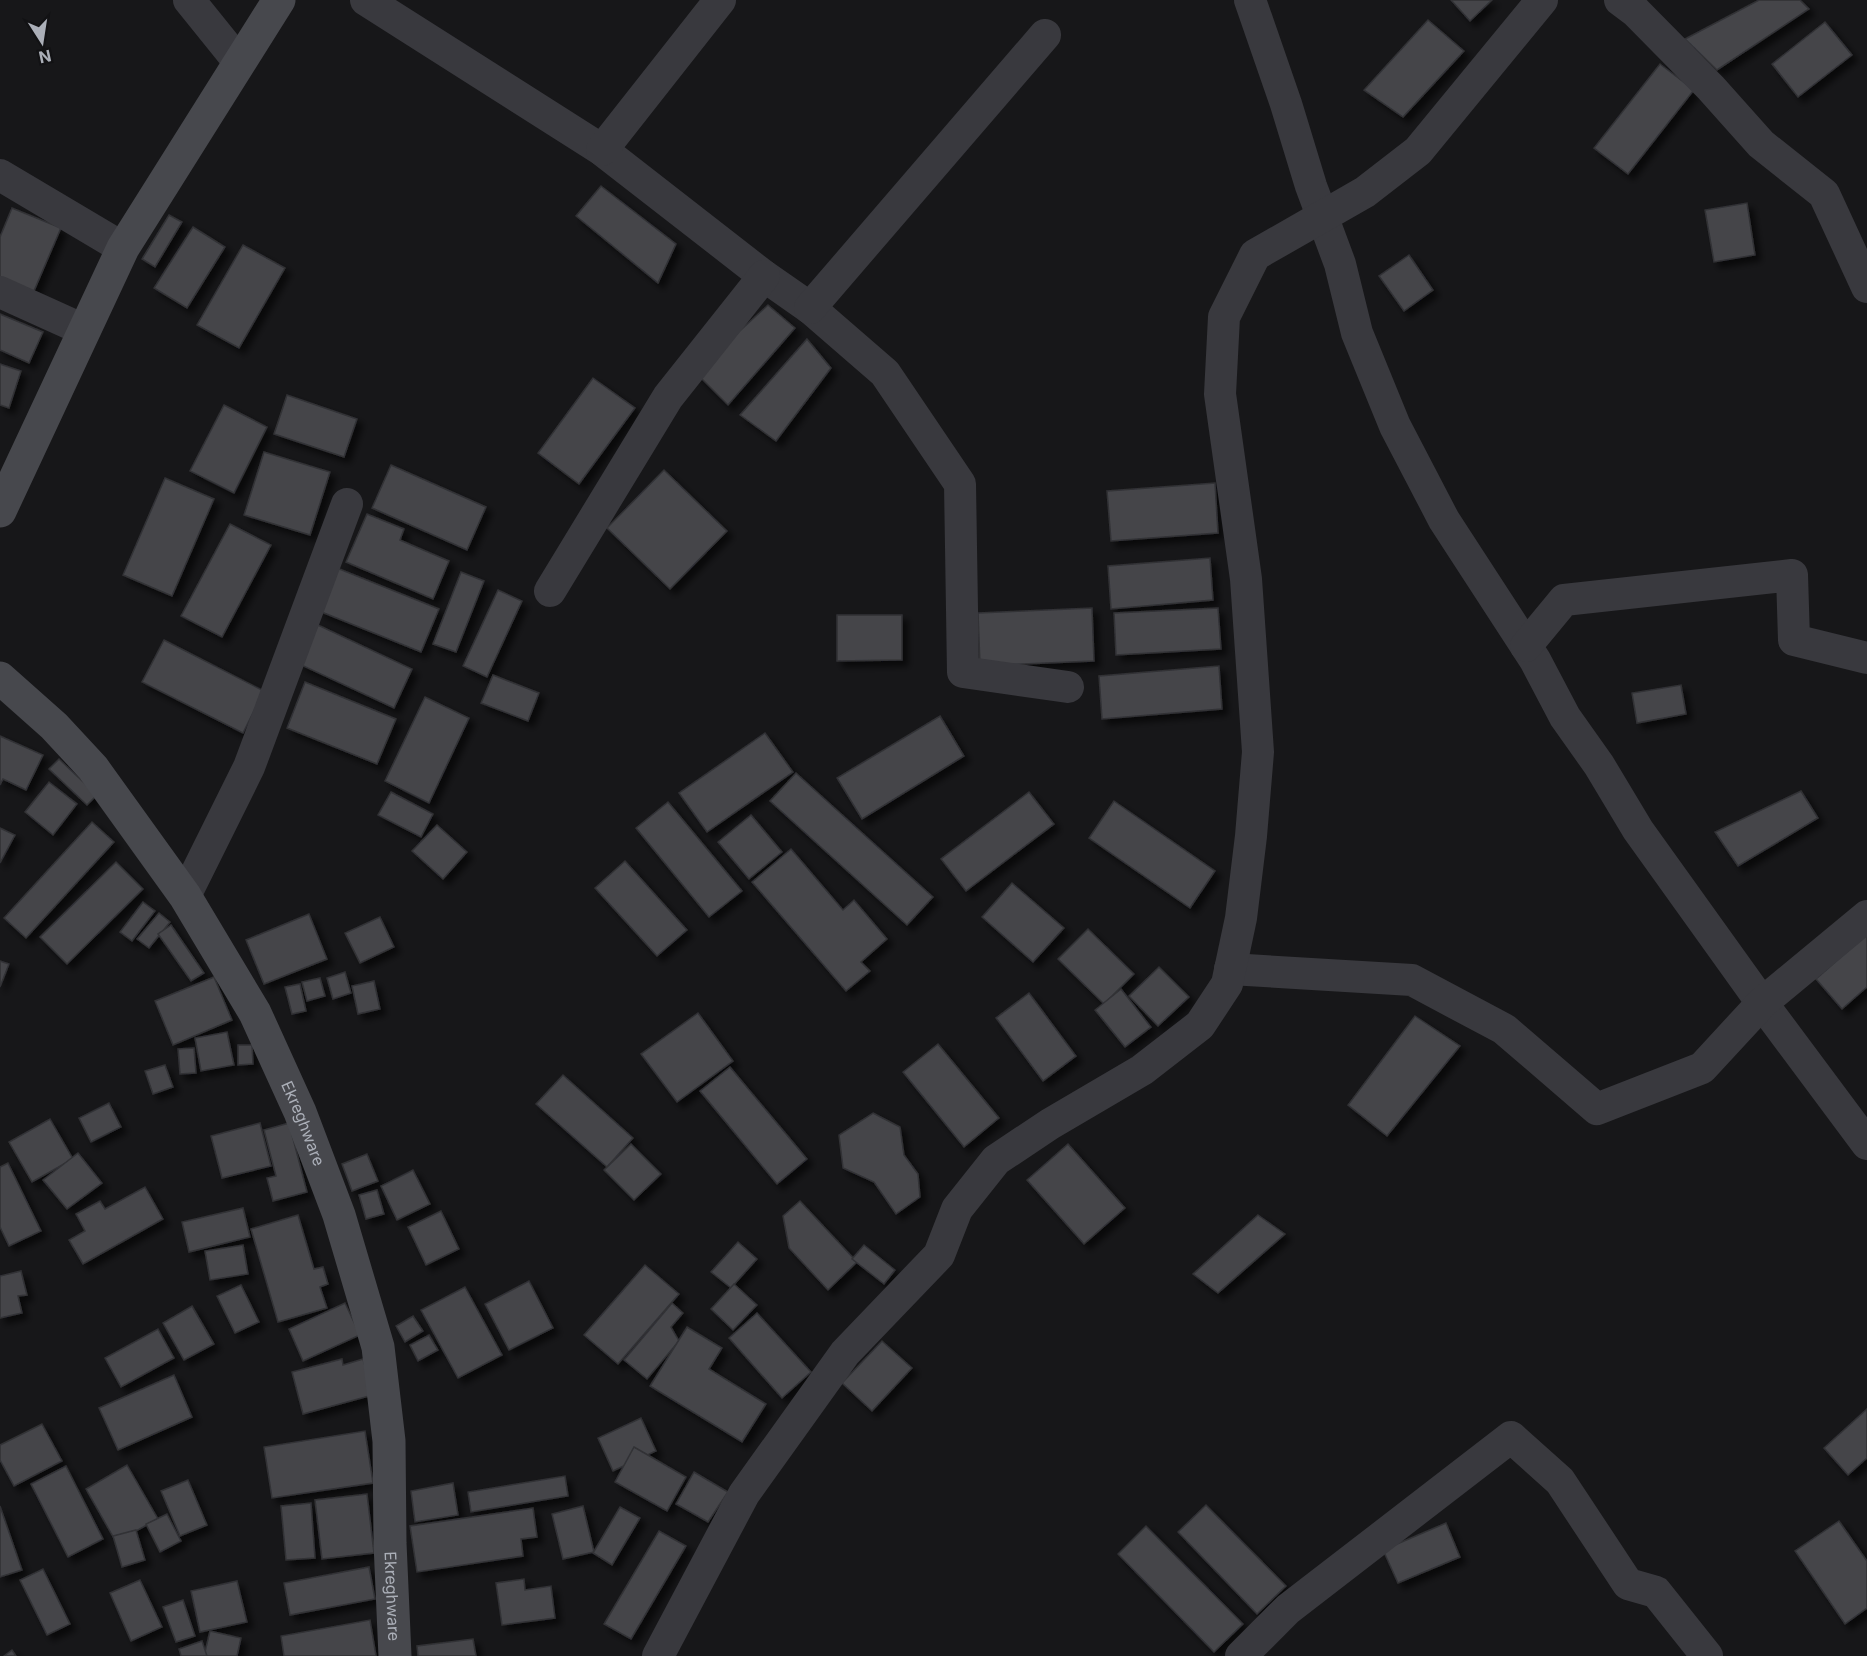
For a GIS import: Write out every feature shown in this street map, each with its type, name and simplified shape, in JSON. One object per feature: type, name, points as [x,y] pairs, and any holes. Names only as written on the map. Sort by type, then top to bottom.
[{"type":"street","points":[[189,0],[239,62]]},
{"type":"street","points":[[0,511],[123,248],[279,0]]},
{"type":"street","points":[[366,0],[602,150],[764,276],[810,308],[885,373],[960,484],[963,672],[1068,687]]},
{"type":"street","points":[[602,150],[720,0]]},
{"type":"street","points":[[1250,0],[1340,264],[1358,333],[1395,426],[1444,520],[1526,646],[1565,717],[1599,765],[1638,830],[1867,1144]]},
{"type":"street","points":[[658,1656],[744,1494],[844,1353],[939,1255],[957,1209],[996,1160],[1050,1124],[1142,1070],[1200,1026],[1227,984],[1242,906],[1258,752],[1246,579],[1220,394],[1224,317],[1255,255],[1365,192],[1418,151],[1542,0]]},
{"type":"street","points":[[1620,0],[1636,12],[1711,87],[1761,144],[1824,194],[1867,287]]},
{"type":"street","points":[[810,308],[1045,35]]},
{"type":"street","points":[[0,175],[123,248]]},
{"type":"street","points":[[550,591],[668,397],[764,276]]},
{"type":"street","points":[[0,292],[84,330]]},
{"type":"street","points":[[185,896],[249,767],[347,504]]},
{"type":"street","points":[[1526,646],[1564,600],[1792,574],[1794,640],[1867,658]]},
{"type":"street","name":"Ekreghware","points":[[0,678],[54,726],[93,768],[185,896],[255,1013],[300,1112],[339,1215],[378,1347],[389,1441],[390,1543],[395,1656]]},
{"type":"street","points":[[1230,969],[1412,980],[1504,1029],[1597,1110],[1702,1068],[1762,1003],[1867,916]]},
{"type":"street","points":[[1241,1656],[1288,1609],[1511,1437],[1560,1481],[1628,1584],[1656,1592],[1707,1656]]},
{"type":"building","points":[[1451,0],[1492,0],[1470,21]]},
{"type":"building","points":[[1759,0],[1800,0],[1809,9],[1717,70],[1685,39]]},
{"type":"building","points":[[1428,20],[1464,51],[1403,117],[1364,90]]},
{"type":"building","points":[[1825,22],[1852,55],[1798,97],[1772,64]]},
{"type":"building","points":[[1660,64],[1694,90],[1628,174],[1594,148]]},
{"type":"building","points":[[601,186],[676,244],[658,283],[576,216]]},
{"type":"building","points":[[1747,203],[1755,255],[1714,262],[1705,210]]},
{"type":"building","points":[[12,208],[61,228],[31,298],[0,285],[0,237]]},
{"type":"building","points":[[169,215],[182,222],[155,267],[142,259]]},
{"type":"building","points":[[193,227],[225,247],[187,308],[154,288]]},
{"type":"building","points":[[243,245],[285,268],[239,348],[197,325]]},
{"type":"building","points":[[1409,255],[1433,290],[1404,311],[1379,276]]},
{"type":"building","points":[[768,305],[795,328],[728,405],[695,372]]},
{"type":"building","points":[[0,314],[43,332],[29,363],[0,350]]},
{"type":"building","points":[[807,339],[831,368],[776,441],[740,415]]},
{"type":"building","points":[[0,364],[21,371],[9,408],[0,405]]},
{"type":"building","points":[[593,378],[635,408],[579,484],[538,453]]},
{"type":"building","points":[[287,395],[357,419],[344,457],[274,434]]},
{"type":"building","points":[[224,405],[267,427],[234,493],[190,471]]},
{"type":"building","points":[[264,452],[330,472],[310,535],[244,515]]},
{"type":"building","points":[[391,465],[486,507],[467,550],[372,508]]},
{"type":"building","points":[[664,470],[727,531],[670,589],[607,528]]},
{"type":"building","points":[[165,478],[214,499],[172,596],[123,575]]},
{"type":"building","points":[[1215,483],[1218,533],[1111,541],[1107,491]]},
{"type":"building","points":[[367,514],[404,529],[400,540],[449,561],[433,599],[346,562]]},
{"type":"building","points":[[230,524],[271,545],[222,637],[181,616]]},
{"type":"building","points":[[1210,558],[1213,600],[1111,609],[1108,566]]},
{"type":"building","points":[[337,568],[439,609],[421,652],[319,611]]},
{"type":"building","points":[[461,572],[484,581],[456,652],[433,644]]},
{"type":"building","points":[[498,590],[522,601],[487,677],[463,666]]},
{"type":"building","points":[[1092,608],[1094,661],[980,666],[978,613]]},
{"type":"building","points":[[1218,608],[1221,649],[1116,655],[1114,613]]},
{"type":"building","points":[[837,615],[902,615],[902,660],[837,661]]},
{"type":"building","points":[[318,625],[412,669],[394,708],[299,664]]},
{"type":"building","points":[[164,640],[264,691],[243,733],[142,682]]},
{"type":"building","points":[[1219,666],[1222,709],[1102,719],[1099,676]]},
{"type":"building","points":[[493,675],[539,693],[528,721],[481,703]]},
{"type":"building","points":[[305,682],[396,719],[377,764],[287,728]]},
{"type":"building","points":[[1681,685],[1686,714],[1637,723],[1632,693]]},
{"type":"building","points":[[425,697],[469,718],[429,803],[385,781]]},
{"type":"building","points":[[940,716],[964,756],[862,819],[837,778]]},
{"type":"building","points":[[765,733],[793,772],[707,832],[679,793]]},
{"type":"building","points":[[0,736],[43,755],[26,790],[3,779],[0,785]]},
{"type":"building","points":[[59,759],[97,795],[87,805],[49,769]]},
{"type":"building","points":[[796,773],[933,897],[907,925],[770,801]]},
{"type":"building","points":[[49,782],[77,804],[53,835],[25,812]]},
{"type":"building","points":[[1801,791],[1818,818],[1738,866],[1715,832]]},
{"type":"building","points":[[391,792],[433,814],[421,837],[378,815]]},
{"type":"building","points":[[1029,792],[1054,824],[966,891],[941,859]]},
{"type":"building","points":[[1114,801],[1215,871],[1190,908],[1089,838]]},
{"type":"building","points":[[668,802],[742,891],[709,917],[636,828]]},
{"type":"building","points":[[751,815],[782,852],[749,879],[718,842]]},
{"type":"building","points":[[92,822],[114,842],[26,938],[4,918]]},
{"type":"building","points":[[437,825],[467,852],[443,879],[412,851]]},
{"type":"building","points":[[0,828],[15,835],[0,863]]},
{"type":"building","points":[[791,849],[843,910],[854,900],[887,939],[861,962],[870,971],[846,991],[752,882]]},
{"type":"building","points":[[625,861],[687,930],[657,956],[595,888]]},
{"type":"building","points":[[116,862],[143,889],[67,964],[40,937]]},
{"type":"building","points":[[1012,883],[1064,928],[1033,962],[982,917]]},
{"type":"building","points":[[143,902],[155,911],[132,941],[120,932]]},
{"type":"building","points":[[159,913],[170,922],[149,948],[137,939]]},
{"type":"building","points":[[309,914],[327,959],[264,984],[246,940]]},
{"type":"building","points":[[380,917],[394,947],[360,963],[345,933]]},
{"type":"building","points":[[171,925],[204,973],[191,981],[158,934]]},
{"type":"building","points":[[1088,929],[1134,974],[1104,1004],[1058,959]]},
{"type":"building","points":[[1867,934],[1867,987],[1842,1009],[1816,979]]},
{"type":"building","points":[[0,961],[9,964],[0,987]]},
{"type":"building","points":[[1159,967],[1189,997],[1158,1026],[1129,996]]},
{"type":"building","points":[[345,972],[351,993],[333,999],[327,978]]},
{"type":"building","points":[[214,977],[232,1020],[173,1045],[155,1001]]},
{"type":"building","points":[[320,978],[325,996],[307,1001],[302,982]]},
{"type":"building","points":[[374,981],[380,1009],[358,1014],[352,986]]},
{"type":"building","points":[[300,984],[306,1011],[292,1014],[285,987]]},
{"type":"building","points":[[1121,989],[1151,1027],[1125,1047],[1095,1010]]},
{"type":"building","points":[[1029,993],[1076,1056],[1043,1081],[996,1018]]},
{"type":"building","points":[[698,1013],[733,1061],[677,1102],[641,1054]]},
{"type":"building","points":[[1415,1016],[1460,1046],[1387,1136],[1348,1105]]},
{"type":"building","points":[[227,1032],[234,1065],[201,1071],[195,1038]]},
{"type":"building","points":[[938,1044],[999,1118],[964,1147],[903,1072]]},
{"type":"building","points":[[238,1045],[252,1045],[253,1064],[238,1065]]},
{"type":"building","points":[[194,1048],[196,1073],[180,1074],[178,1049]]},
{"type":"building","points":[[165,1065],[173,1087],[153,1094],[145,1071]]},
{"type":"building","points":[[730,1067],[807,1159],[777,1184],[700,1091]]},
{"type":"building","points":[[563,1075],[633,1138],[607,1167],[536,1104]]},
{"type":"building","points":[[109,1103],[121,1127],[91,1142],[79,1118]]},
{"type":"building","points":[[873,1113],[900,1127],[904,1155],[918,1174],[920,1197],[896,1214],[874,1182],[843,1168],[839,1135]]},
{"type":"building","points":[[50,1119],[73,1159],[32,1182],[9,1142]]},
{"type":"building","points":[[260,1123],[271,1166],[222,1178],[211,1136]]},
{"type":"building","points":[[289,1123],[307,1192],[273,1201],[267,1178],[276,1176],[264,1130]]},
{"type":"building","points":[[631,1144],[661,1174],[634,1200],[604,1170]]},
{"type":"building","points":[[1068,1144],[1125,1208],[1084,1244],[1027,1180]]},
{"type":"building","points":[[78,1153],[102,1183],[67,1209],[43,1180]]},
{"type":"building","points":[[367,1154],[378,1181],[352,1191],[342,1164]]},
{"type":"building","points":[[8,1163],[41,1231],[9,1246],[0,1227],[0,1167]]},
{"type":"building","points":[[413,1170],[430,1204],[397,1220],[381,1186]]},
{"type":"building","points":[[145,1187],[163,1219],[83,1264],[69,1240],[85,1231],[76,1214],[100,1201],[105,1209]]},
{"type":"building","points":[[377,1190],[384,1214],[366,1219],[359,1195]]},
{"type":"building","points":[[800,1201],[857,1262],[828,1290],[789,1248],[783,1216]]},
{"type":"building","points":[[243,1208],[250,1237],[189,1252],[182,1222]]},
{"type":"building","points":[[441,1211],[459,1249],[426,1265],[408,1227]]},
{"type":"building","points":[[298,1215],[314,1269],[323,1267],[328,1284],[320,1287],[327,1308],[278,1322],[251,1229]]},
{"type":"building","points":[[1258,1215],[1285,1234],[1218,1293],[1193,1274]]},
{"type":"building","points":[[738,1242],[757,1259],[731,1288],[711,1272]]},
{"type":"building","points":[[243,1245],[248,1274],[210,1280],[205,1251]]},
{"type":"building","points":[[864,1245],[895,1270],[884,1284],[852,1259]]},
{"type":"building","points":[[645,1265],[679,1294],[618,1364],[584,1335]]},
{"type":"building","points":[[21,1271],[27,1295],[18,1296],[22,1313],[0,1318],[0,1276]]},
{"type":"building","points":[[529,1281],[553,1328],[509,1350],[485,1304]]},
{"type":"building","points":[[734,1284],[757,1305],[733,1330],[711,1309]]},
{"type":"building","points":[[241,1285],[259,1322],[235,1333],[217,1296]]},
{"type":"building","points":[[465,1287],[502,1355],[458,1378],[421,1310]]},
{"type":"building","points":[[345,1303],[360,1335],[303,1361],[289,1329]]},
{"type":"building","points":[[672,1303],[683,1313],[671,1327],[679,1341],[647,1379],[624,1360]]},
{"type":"building","points":[[192,1306],[214,1344],[184,1360],[163,1323]]},
{"type":"building","points":[[757,1313],[811,1372],[782,1398],[729,1338]]},
{"type":"building","points":[[413,1316],[423,1331],[405,1342],[396,1326]]},
{"type":"building","points":[[687,1327],[722,1348],[709,1369],[766,1404],[742,1442],[650,1386]]},
{"type":"building","points":[[158,1329],[174,1358],[121,1387],[105,1358]]},
{"type":"building","points":[[429,1335],[438,1350],[418,1361],[410,1345]]},
{"type":"building","points":[[882,1341],[912,1368],[872,1411],[842,1383]]},
{"type":"building","points":[[342,1359],[343,1365],[363,1359],[373,1395],[303,1414],[292,1372]]},
{"type":"building","points":[[174,1375],[192,1417],[118,1450],[99,1408]]},
{"type":"building","points":[[1867,1409],[1867,1458],[1848,1475],[1824,1448]]},
{"type":"building","points":[[641,1418],[656,1451],[613,1471],[598,1438]]},
{"type":"building","points":[[42,1424],[62,1461],[14,1486],[0,1460],[0,1445]]},
{"type":"building","points":[[365,1431],[373,1483],[272,1498],[264,1447]]},
{"type":"building","points":[[634,1447],[686,1477],[667,1511],[615,1482]]},
{"type":"building","points":[[127,1465],[158,1519],[116,1542],[86,1489]]},
{"type":"building","points":[[66,1466],[103,1539],[68,1557],[31,1484]]},
{"type":"building","points":[[694,1472],[728,1492],[708,1522],[676,1504]]},
{"type":"building","points":[[565,1476],[568,1496],[471,1512],[468,1492]]},
{"type":"building","points":[[188,1480],[207,1525],[180,1536],[161,1491]]},
{"type":"building","points":[[453,1483],[458,1515],[415,1522],[411,1491]]},
{"type":"building","points":[[367,1494],[374,1553],[322,1559],[315,1500]]},
{"type":"building","points":[[311,1503],[315,1558],[286,1560],[281,1506]]},
{"type":"building","points":[[1206,1505],[1286,1586],[1257,1614],[1178,1532]]},
{"type":"building","points":[[0,1506],[22,1570],[0,1577]]},
{"type":"building","points":[[583,1506],[594,1552],[563,1559],[552,1514]]},
{"type":"building","points":[[620,1507],[640,1518],[612,1565],[593,1553]]},
{"type":"building","points":[[533,1508],[537,1537],[521,1539],[523,1556],[417,1572],[410,1526]]},
{"type":"building","points":[[167,1514],[181,1541],[160,1552],[146,1524]]},
{"type":"building","points":[[1839,1521],[1867,1561],[1867,1608],[1845,1624],[1795,1551]]},
{"type":"building","points":[[1446,1523],[1460,1557],[1398,1583],[1383,1550]]},
{"type":"building","points":[[1146,1526],[1243,1624],[1214,1652],[1118,1554]]},
{"type":"building","points":[[136,1530],[145,1560],[122,1567],[113,1536]]},
{"type":"building","points":[[659,1531],[686,1546],[631,1639],[604,1624]]},
{"type":"building","points":[[369,1567],[375,1599],[290,1615],[284,1583]]},
{"type":"building","points":[[43,1569],[70,1624],[47,1635],[20,1580]]},
{"type":"building","points":[[524,1579],[525,1590],[551,1586],[555,1618],[502,1625],[496,1583]]},
{"type":"building","points":[[140,1580],[162,1627],[131,1641],[110,1593]]},
{"type":"building","points":[[237,1581],[247,1622],[200,1632],[191,1591]]},
{"type":"building","points":[[183,1600],[195,1636],[176,1642],[163,1607]]},
{"type":"building","points":[[370,1620],[376,1656],[284,1656],[281,1636]]},
{"type":"building","points":[[210,1631],[241,1638],[237,1656],[204,1656]]},
{"type":"building","points":[[473,1639],[476,1656],[418,1656],[417,1646]]},
{"type":"building","points":[[202,1641],[207,1656],[181,1656],[179,1649]]},
{"type":"building","points":[[12,1650],[16,1656],[4,1656]]}]
